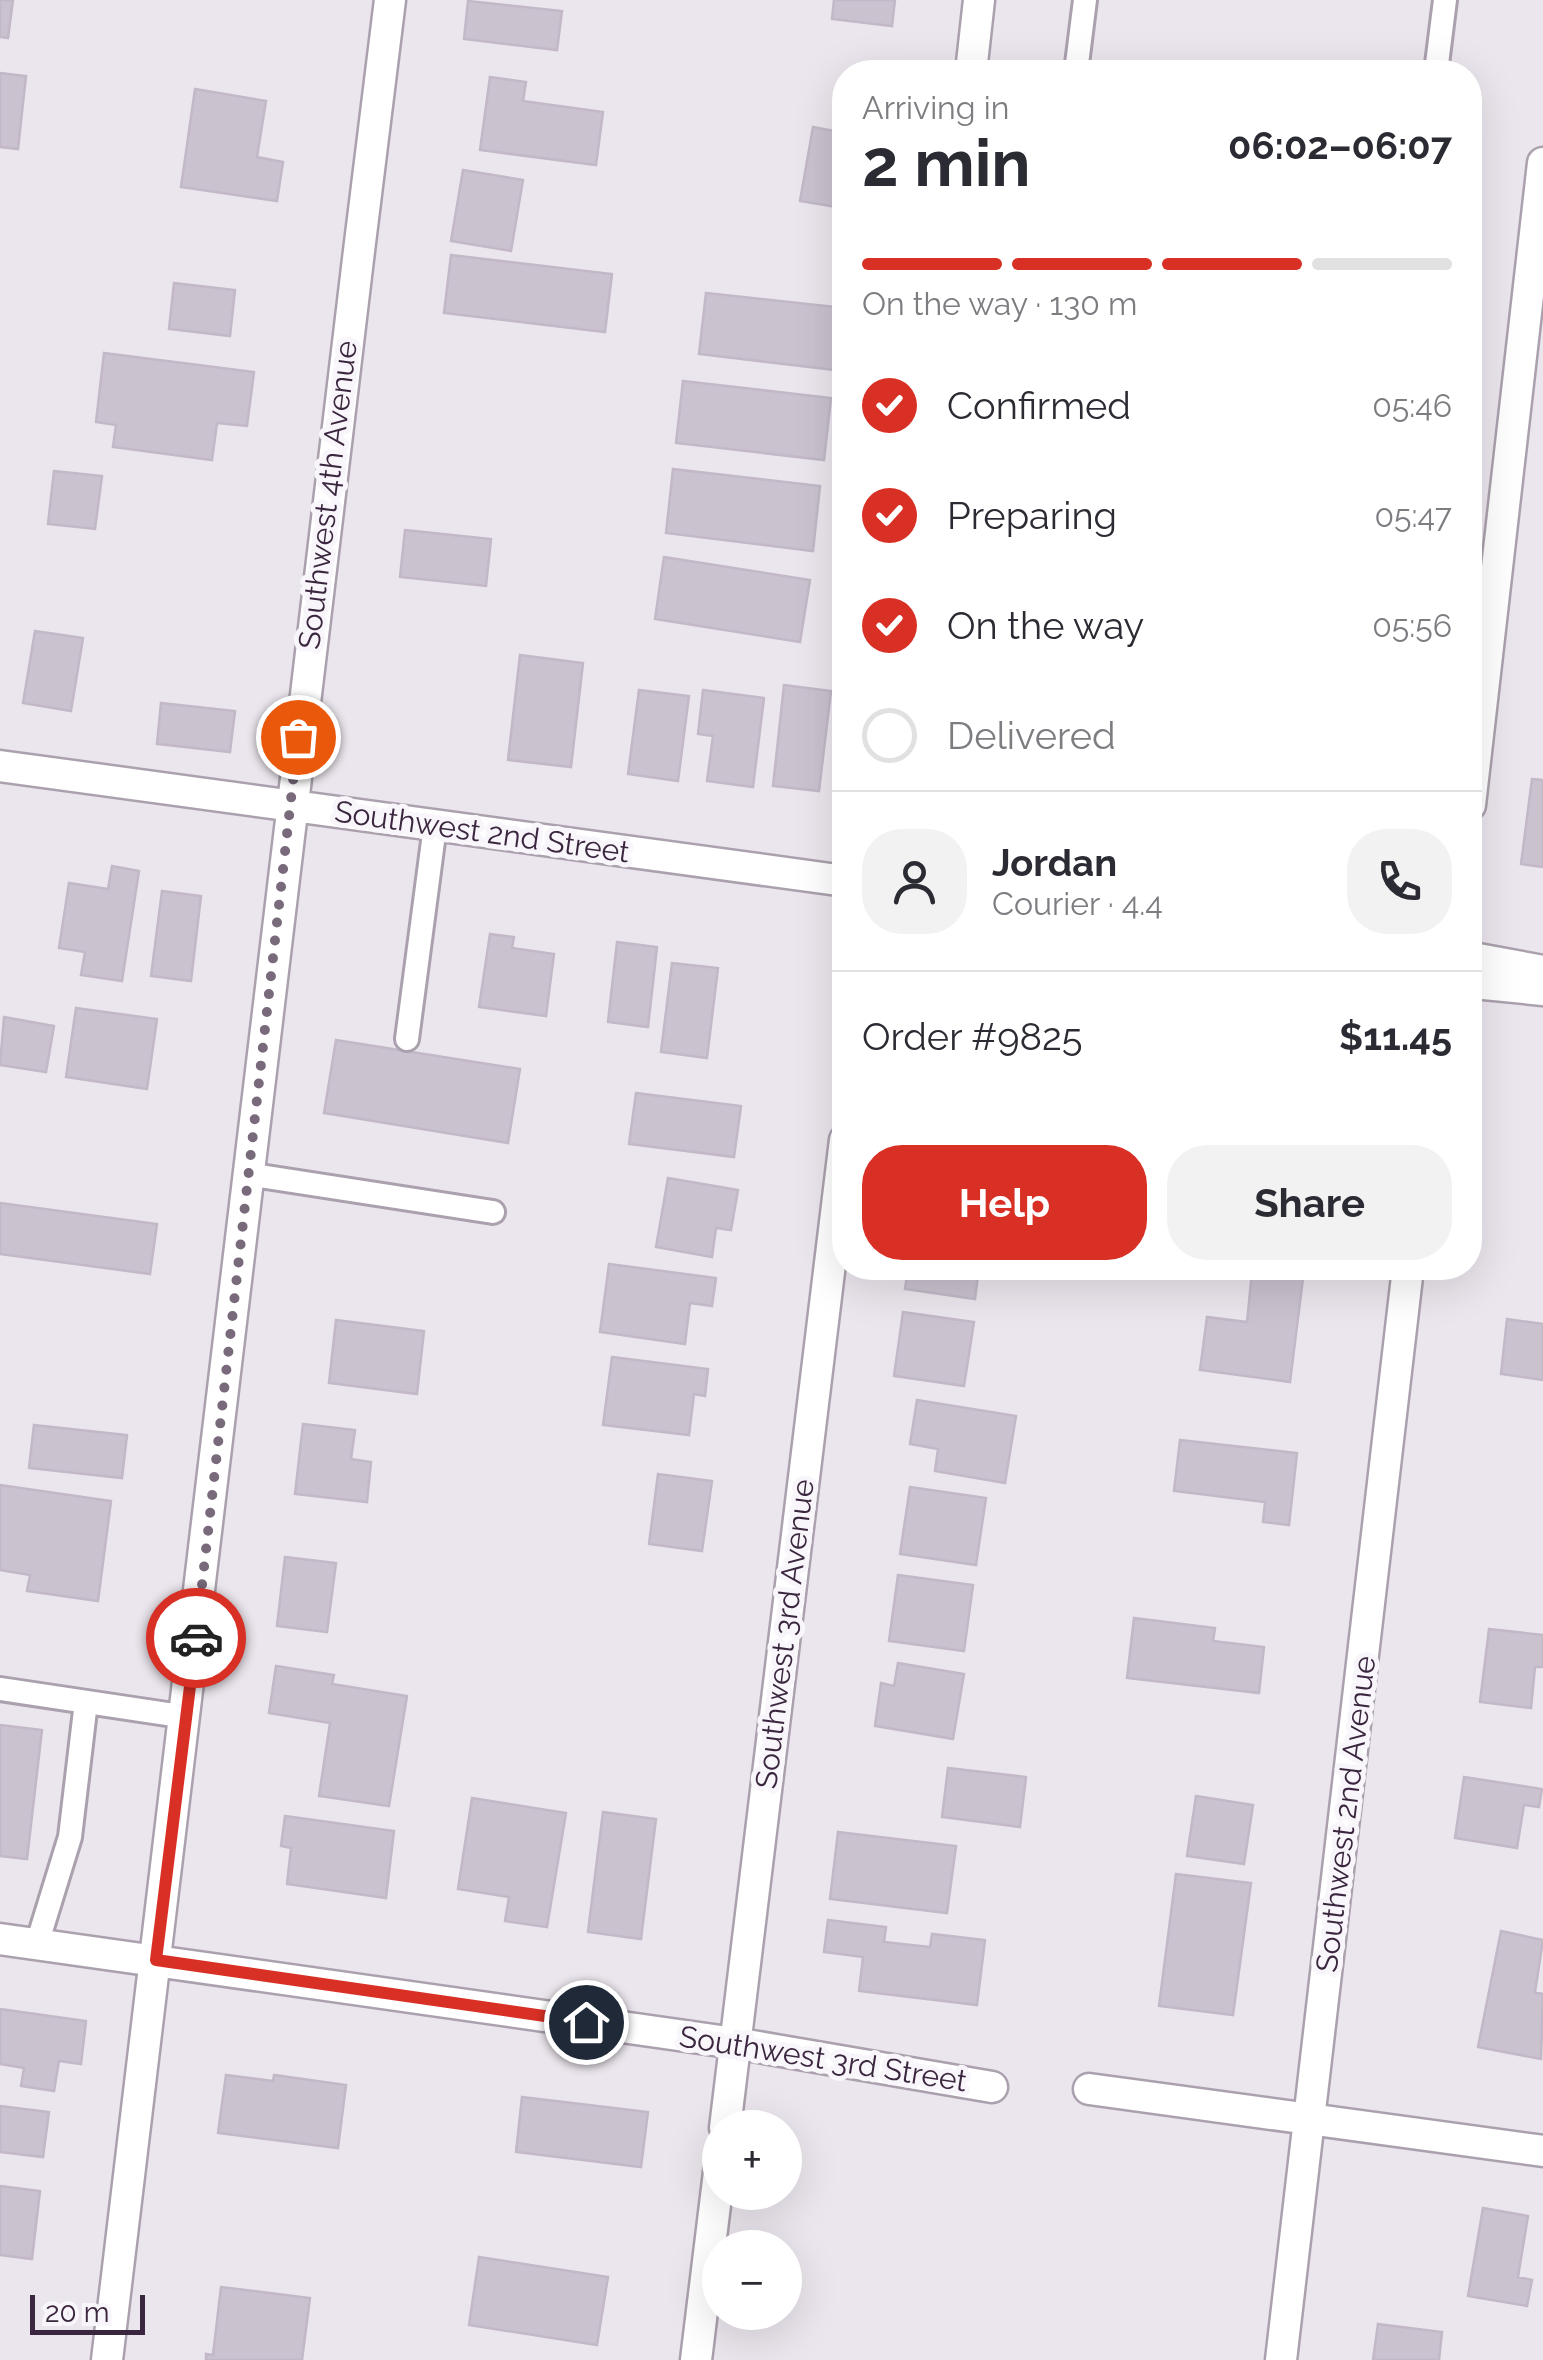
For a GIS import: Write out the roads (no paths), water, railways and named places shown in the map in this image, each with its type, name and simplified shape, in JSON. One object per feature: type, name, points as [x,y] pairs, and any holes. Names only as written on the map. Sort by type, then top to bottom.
[{"type":"street","name":"Southwest 4th Avenue","points":[[108,2360],[188,1716],[289,807],[390,0]]},
{"type":"street","points":[[972,60],[979,0]]},
{"type":"street","points":[[1482,699],[1543,163]]},
{"type":"street","name":"Southwest 2nd Street","points":[[0,766],[832,879]]},
{"type":"street","points":[[1482,969],[1543,971]]},
{"type":"street","points":[[1482,972],[1543,990]]},
{"type":"street","name":"Southwest 3rd Avenue","points":[[726,2110],[832,1247]]},
{"type":"street","name":"Southwest 2nd Avenue","points":[[1281,2360],[1407,1280]]},
{"type":"street","name":"Southwest 3rd Street","points":[[0,1939],[735,2043],[992,2087]]},
{"type":"street","points":[[1089,2089],[1543,2151]]},
{"type":"street","points":[[696,2360],[714,2210]]},
{"type":"lane","points":[[1078,60],[1085,0]]},
{"type":"lane","points":[[1438,60],[1445,0]]},
{"type":"lane","points":[[407,1038],[436,826]]},
{"type":"lane","points":[[247,1174],[493,1212]]},
{"type":"lane","points":[[0,1688],[188,1716]]},
{"type":"lane","points":[[37,1944],[70,1836],[86,1702]]}]
